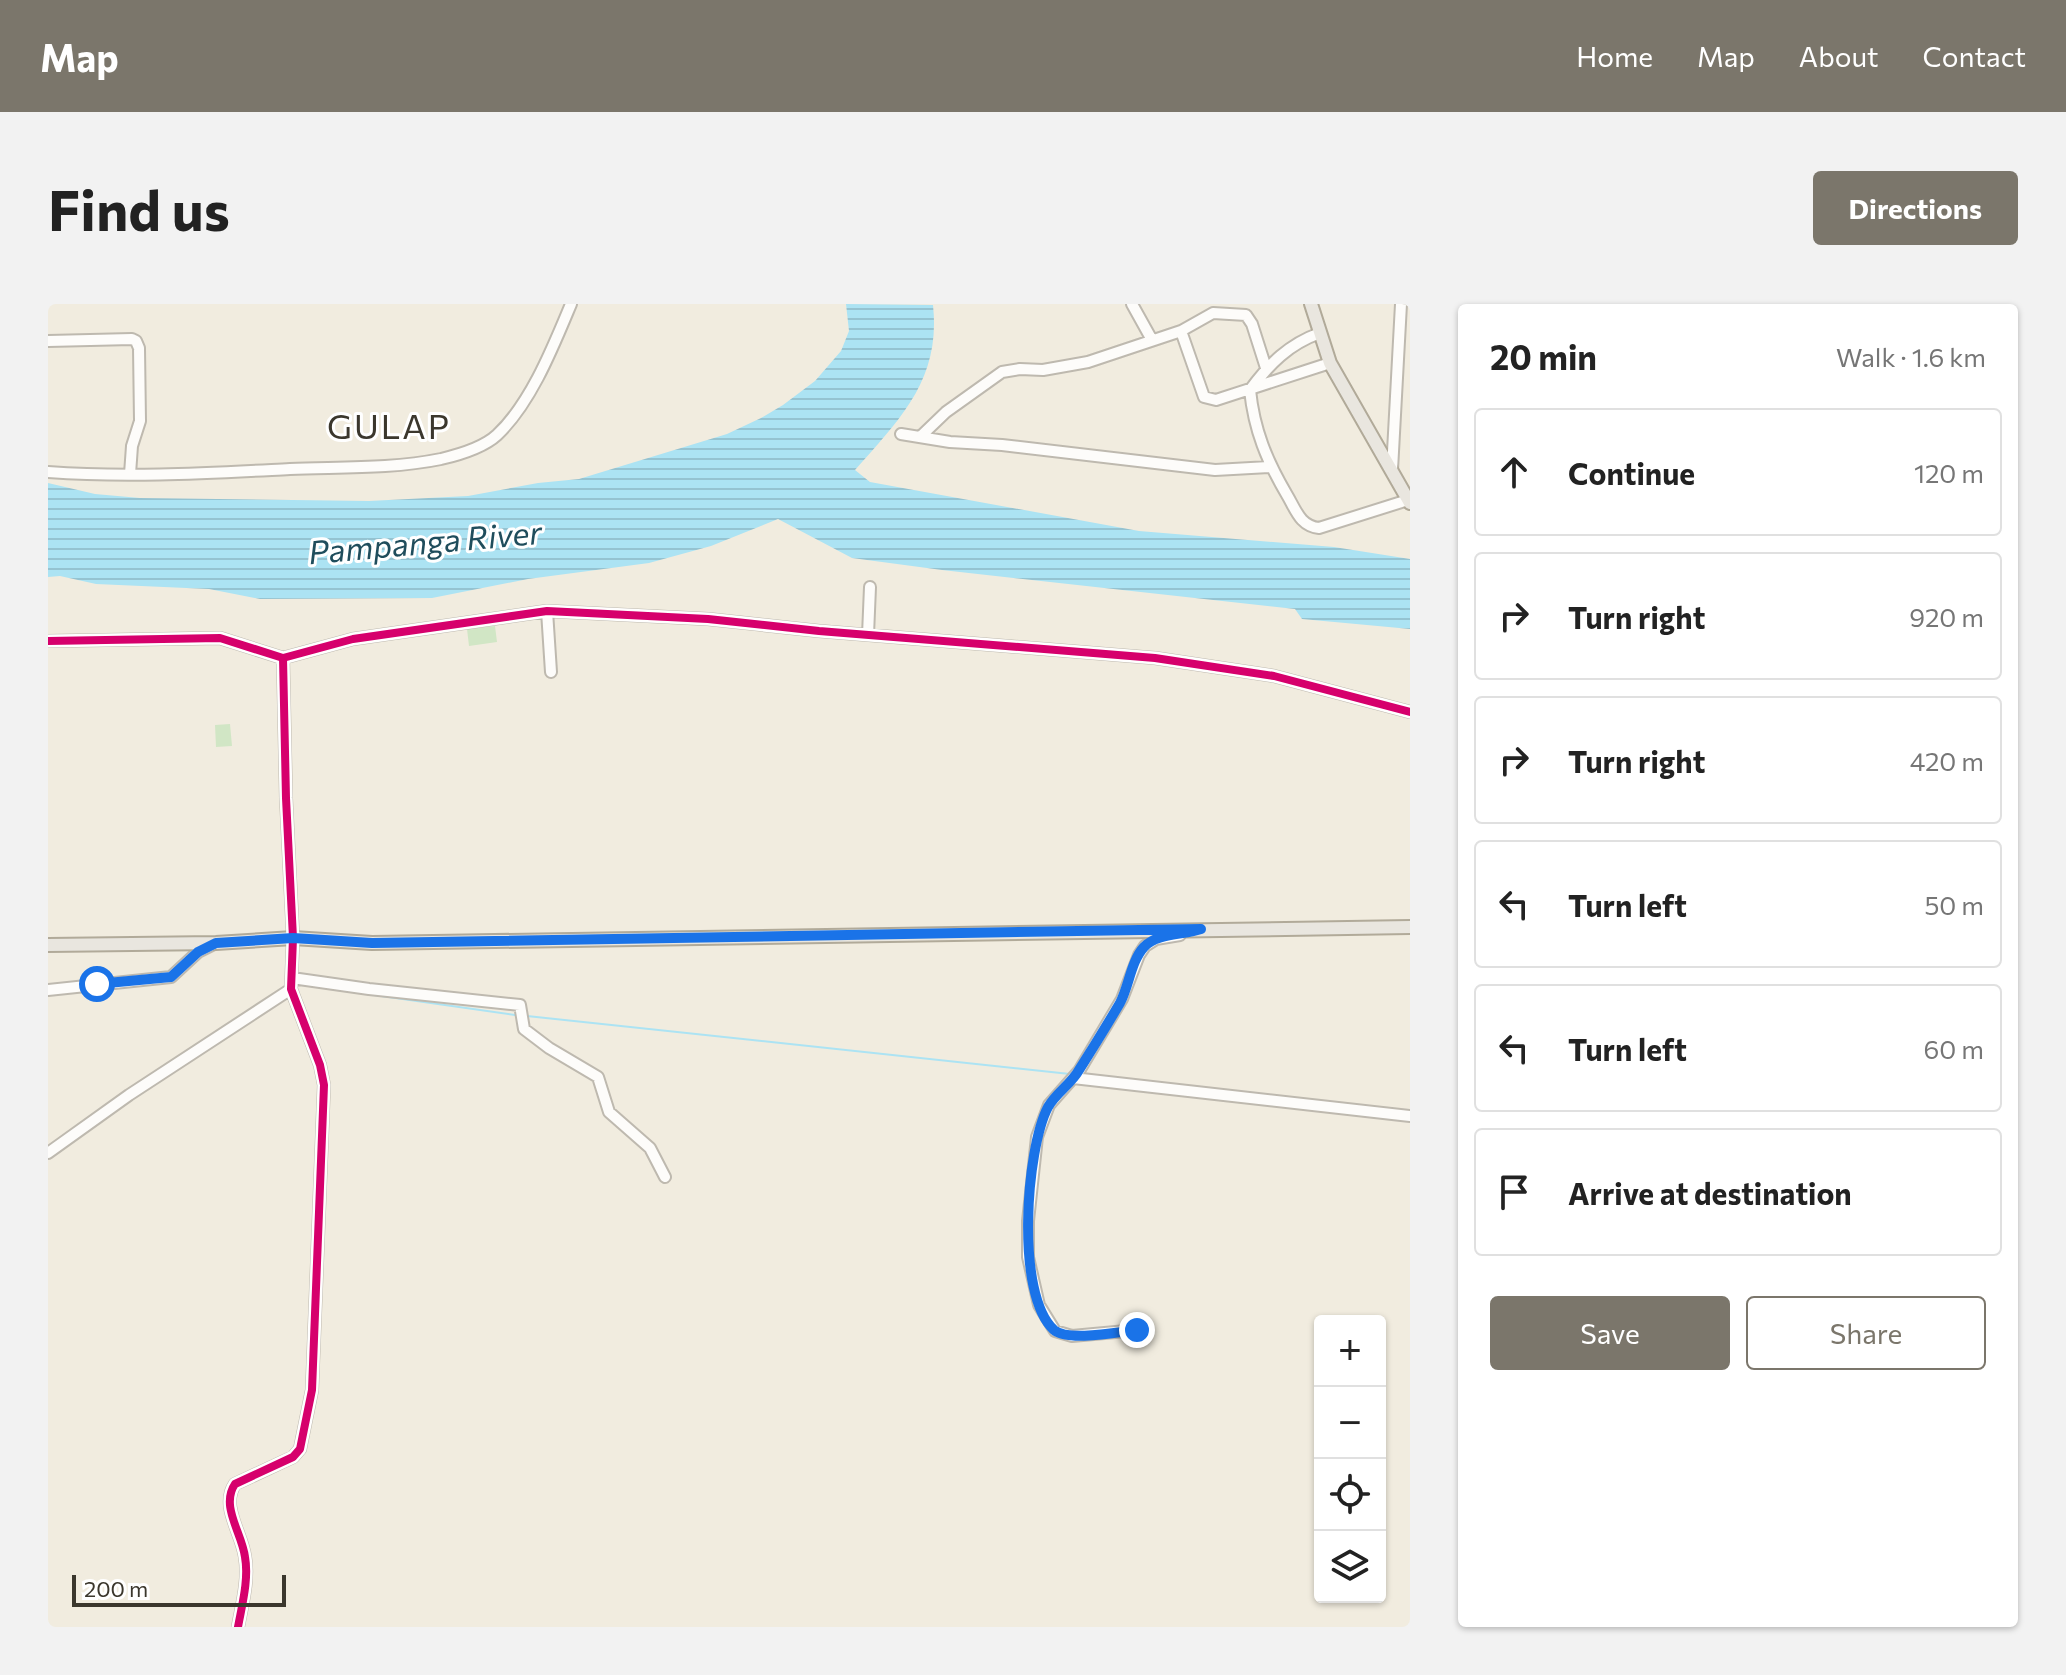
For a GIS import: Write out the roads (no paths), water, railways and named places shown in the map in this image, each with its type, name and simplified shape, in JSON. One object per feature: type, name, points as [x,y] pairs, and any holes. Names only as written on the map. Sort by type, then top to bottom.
[{"type":"main road","points":[[1311,304],[1330,363],[1409,501]]},
{"type":"main road","points":[[48,945],[216,943],[293,938],[372,943],[1410,927]]},
{"type":"street","points":[[48,472],[130,474],[371,468],[443,459],[496,437],[547,361],[571,304]]},
{"type":"street","points":[[1132,304],[1152,340]]},
{"type":"street","points":[[1392,470],[1401,304]]},
{"type":"street","points":[[921,436],[946,412],[1002,372],[1043,370],[1088,362],[1181,331],[1213,313],[1246,315],[1252,324],[1266,368]]},
{"type":"street","points":[[1181,331],[1204,397],[1216,400],[1330,363]]},
{"type":"street","points":[[1320,333],[1297,341],[1266,368],[1250,390],[1258,435],[1269,467],[1301,520],[1310,527],[1319,528],[1409,501]]},
{"type":"street","points":[[48,341],[136,341],[139,348],[140,421],[132,446],[130,474]]},
{"type":"street","points":[[901,434],[1215,470],[1269,467]]},
{"type":"street","points":[[868,635],[870,587]]},
{"type":"street","points":[[547,611],[551,672]]},
{"type":"street","points":[[48,641],[220,638],[283,658],[353,639],[547,611],[708,619],[1155,658],[1274,676],[1410,712]]},
{"type":"street","points":[[238,1627],[246,1558],[229,1502],[229,1492],[235,1484],[293,1457],[300,1449],[312,1390],[324,1085],[320,1065],[291,984],[293,938],[283,658]]},
{"type":"street","points":[[1137,1330],[1072,1336],[1055,1331],[1039,1305],[1028,1257],[1028,1221],[1037,1137],[1049,1105],[1076,1075],[1122,999],[1145,946],[1156,939],[1201,929]]},
{"type":"street","points":[[48,990],[171,977],[198,952],[216,943]]},
{"type":"street","points":[[48,1153],[291,984],[520,1005],[524,1029],[598,1077],[609,1112],[650,1148],[665,1177]]},
{"type":"street","points":[[1076,1075],[1410,1116]]},
{"type":"water","name":"Pampanga River","points":[[846,304],[933,305],[931,355],[924,376],[902,414],[855,470],[870,482],[1139,531],[1334,547],[1410,559],[1410,629],[1302,619],[1295,609],[852,558],[778,519],[711,546],[649,563],[528,579],[432,598],[260,599],[209,589],[96,584],[60,576],[48,577],[48,483],[95,494],[140,498],[369,501],[468,496],[579,479],[727,434],[783,405],[815,381],[841,351],[849,331]]},
{"type":"waterway","points":[[297,984],[515,1015]]},
{"type":"waterway","points":[[134,1086],[283,988]]},
{"type":"waterway","points":[[527,1016],[1070,1074]]},
{"type":"district","name":"GULAP","points":[[389,425]]}]
